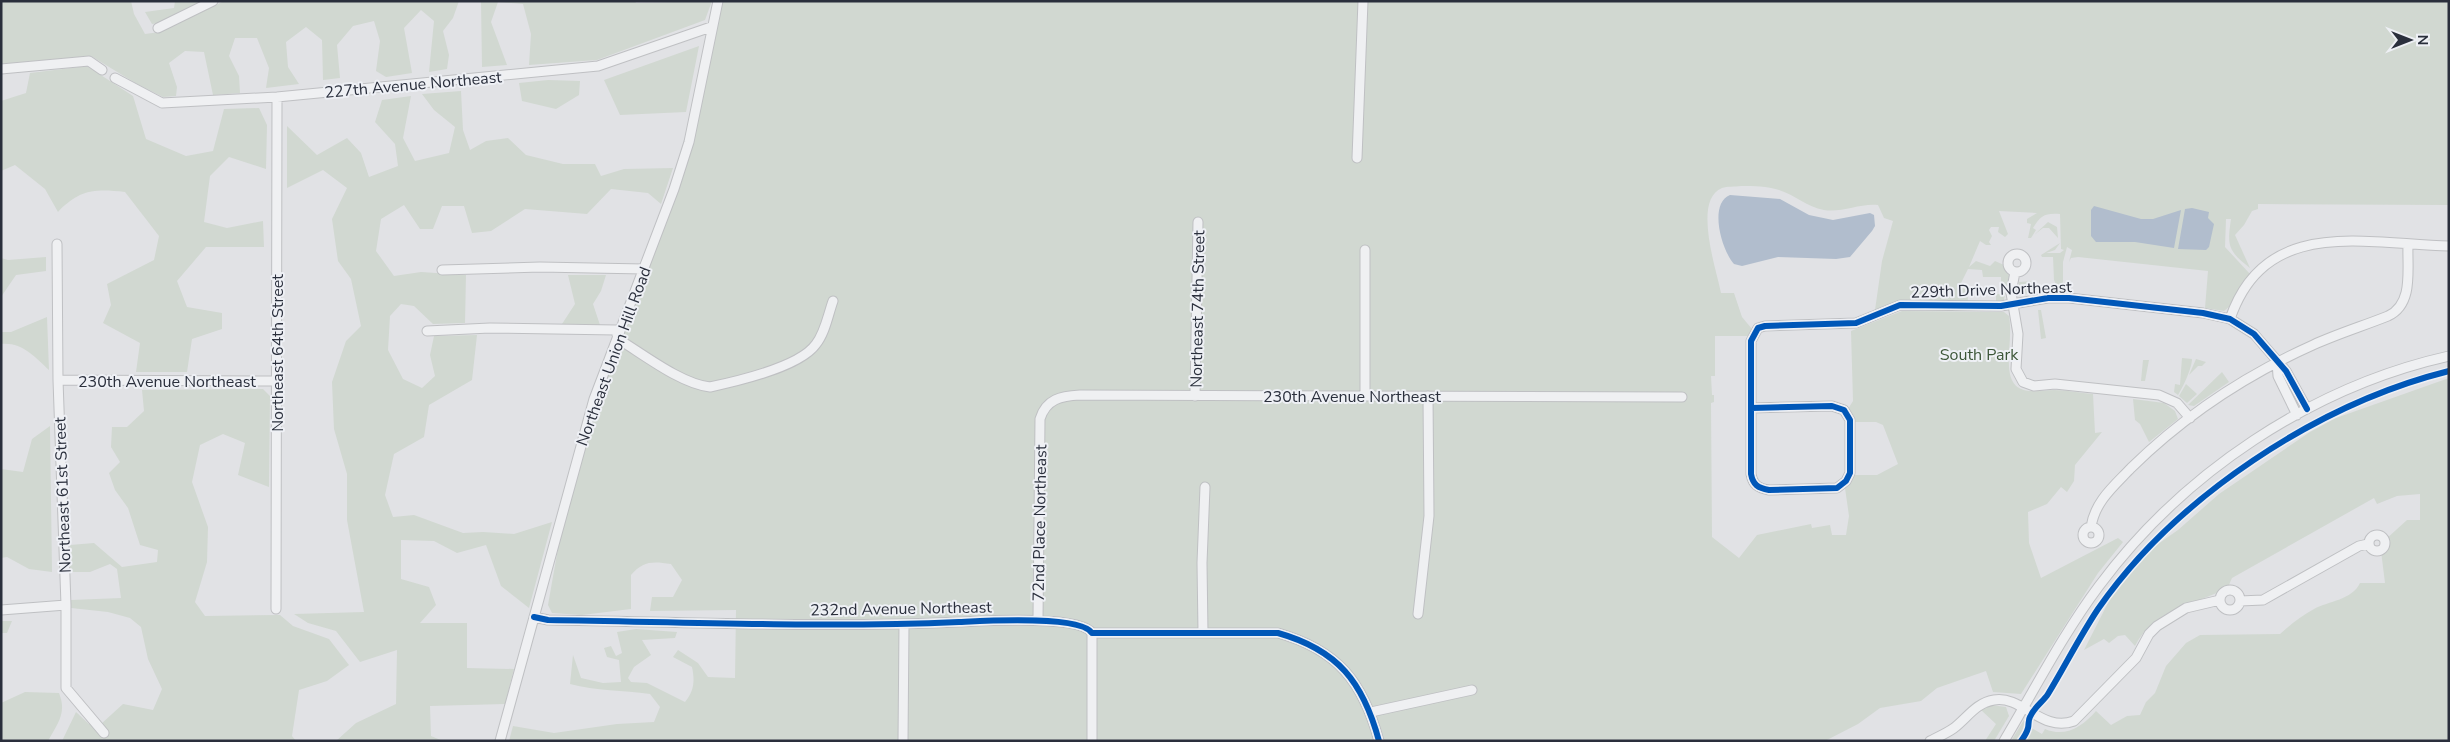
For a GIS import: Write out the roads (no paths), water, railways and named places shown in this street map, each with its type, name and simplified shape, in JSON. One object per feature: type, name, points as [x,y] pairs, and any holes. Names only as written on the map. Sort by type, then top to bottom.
[{"type":"street","points":[[158,28],[213,1]]},
{"type":"street","name":"Northeast Union Hill Road","points":[[500,741],[584,432],[674,189],[689,142],[711,27],[718,1]]},
{"type":"street","points":[[1357,158],[1363,1]]},
{"type":"street","name":"227th Avenue Northeast","points":[[115,78],[162,103],[277,97],[598,66],[711,27]]},
{"type":"street","points":[[1,69],[89,61],[102,70]]},
{"type":"street","name":"Northeast 64th Street","points":[[276,609],[277,97]]},
{"type":"street","name":"Northeast 74th Street","points":[[1195,396],[1198,222]]},
{"type":"street","points":[[2230,319],[2236,301],[2254,275],[2276,256],[2293,249],[2332,242],[2449,246]]},
{"type":"street","name":"Northeast 61st Street","points":[[57,244],[58,380],[66,605],[66,688],[104,733]]},
{"type":"street","points":[[2091,527],[2098,505],[2111,488],[2164,438],[2190,418],[2234,387],[2277,362],[2329,337],[2391,314],[2401,305],[2407,290],[2408,245]]},
{"type":"street","points":[[1365,250],[1365,396]]},
{"type":"street","points":[[442,270],[540,267],[644,269]]},
{"type":"street","points":[[2014,272],[2011,288],[2018,334],[2016,369],[2026,384],[2034,386],[2055,384],[2159,395],[2172,399],[2190,418]]},
{"type":"street","name":"229th Drive Northeast","points":[[1751,408],[1750,341],[1756,330],[1766,326],[1856,323],[1900,305],[1986,306],[2013,304],[2037,299],[2069,298],[2204,313],[2230,319],[2254,334],[2286,371],[2307,409]]},
{"type":"street","points":[[427,331],[490,328],[616,330],[618,339],[685,379],[701,386],[710,387],[786,365],[803,358],[818,342],[833,301]]},
{"type":"street","points":[[2004,741],[2088,602],[2147,528],[2209,472],[2307,409],[2385,374],[2449,356]]},
{"type":"street","points":[[2277,362],[2278,376],[2297,415]]},
{"type":"street","name":"230th Avenue Northeast","points":[[58,380],[277,382]]},
{"type":"street","points":[[1418,614],[1429,516],[1428,396]]},
{"type":"street","name":"230th Avenue Northeast","points":[[1040,426],[1043,410],[1048,403],[1059,397],[1682,397]]},
{"type":"street","points":[[1832,406],[1844,410],[1850,420],[1850,474],[1844,483],[1837,488],[1825,489],[1769,490],[1758,487],[1753,482],[1751,474],[1751,408],[1832,406]]},
{"type":"street","name":"72nd Place Northeast","points":[[1038,620],[1040,426]]},
{"type":"street","points":[[1203,632],[1202,553],[1205,487]]},
{"type":"street","points":[[2240,601],[2263,600],[2360,546],[2368,544]]},
{"type":"street","points":[[2230,591],[2237,593],[2240,601],[2235,609],[2228,610],[2222,606],[2220,600],[2222,594],[2230,591]]},
{"type":"street","points":[[1930,741],[1954,727],[1984,702],[2003,699],[2055,723],[2074,721],[2136,658],[2149,634],[2157,626],[2186,608],[2220,600]]},
{"type":"street","points":[[1,610],[66,605]]},
{"type":"street","name":"232nd Avenue Northeast","points":[[534,617],[548,620],[904,625],[1038,620],[1085,626],[1092,633],[1278,633],[1306,642],[1334,660],[1352,677],[1371,712],[1379,741]]},
{"type":"street","points":[[903,741],[904,625]]},
{"type":"street","points":[[1092,633],[1092,741]]},
{"type":"street","points":[[1371,712],[1472,690]]},
{"type":"water","points":[[1730,195],[1780,199],[1809,215],[1833,220],[1870,213],[1874,215],[1875,226],[1850,257],[1836,259],[1778,257],[1742,266],[1734,264],[1729,258],[1719,228],[1718,217],[1720,208],[1723,200]]},
{"type":"water","points":[[2094,206],[2141,219],[2153,219],[2181,210],[2174,248],[2135,242],[2096,242],[2091,236],[2091,210]]},
{"type":"water","points":[[2192,208],[2209,212],[2208,218],[2214,224],[2209,247],[2206,250],[2178,249],[2185,209]]},
{"type":"park label","name":"South Park","points":[[1979,354]]}]
